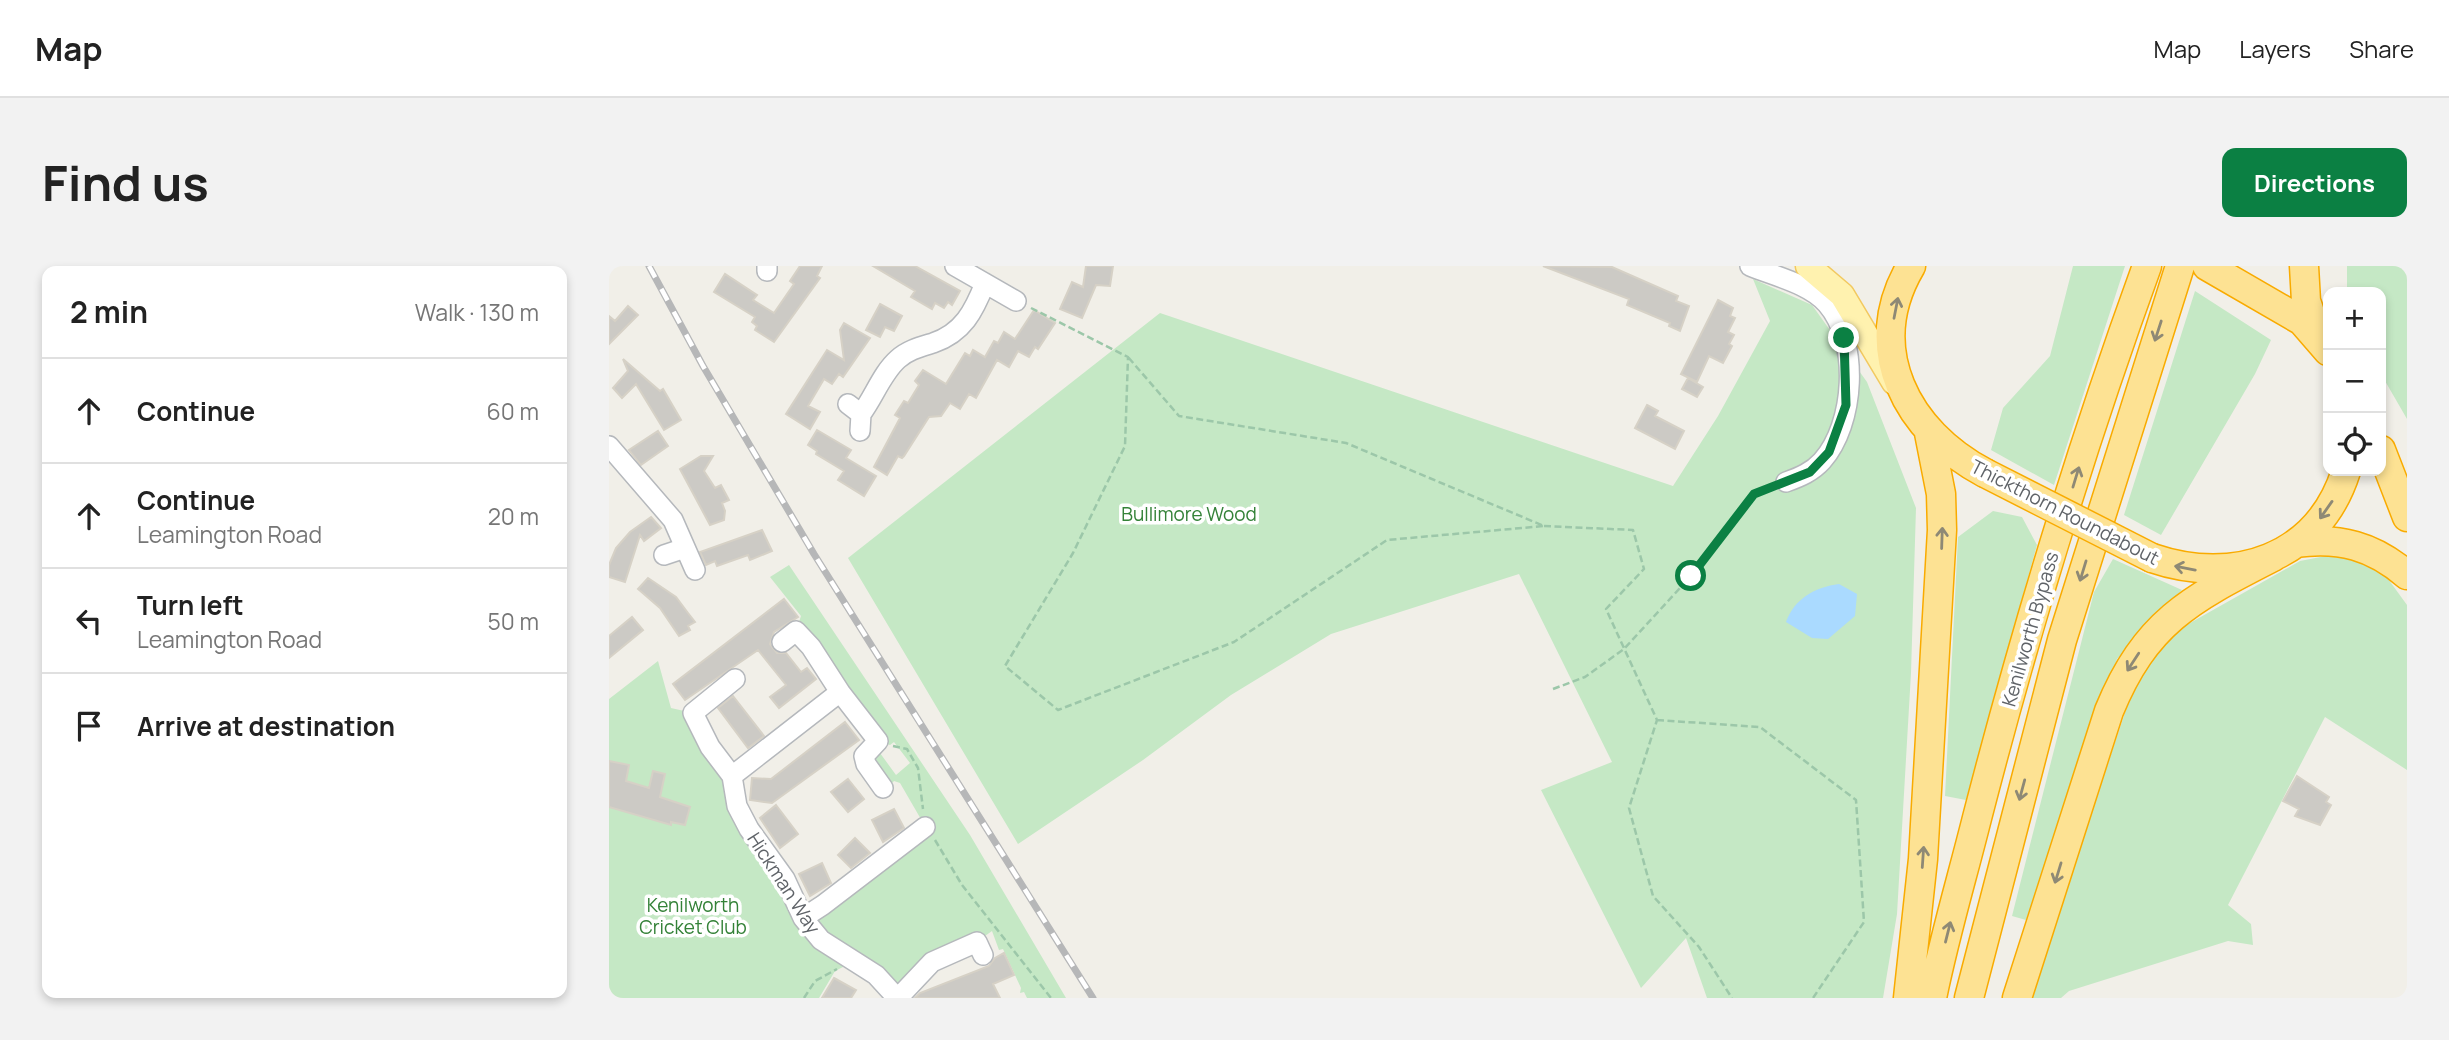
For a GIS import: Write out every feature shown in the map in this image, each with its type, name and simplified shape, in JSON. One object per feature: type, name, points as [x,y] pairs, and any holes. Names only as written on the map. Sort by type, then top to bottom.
[{"type":"highway","name":"Thickthorn Roundabout","points":[[1911,266],[1898,299],[1892,337],[1894,362],[1904,398],[1929,433],[1954,456],[2152,558],[2175,566],[2219,571],[2284,550]]},
{"type":"highway","name":"Kenilworth Bypass","points":[[1932,998],[1995,748],[2111,363],[2147,266]]},
{"type":"highway","name":"Kenilworth Bypass","points":[[1969,998],[2062,640],[2180,266]]},
{"type":"highway","points":[[2207,266],[2302,321],[2323,344]]},
{"type":"highway","points":[[2304,266],[2306,301],[2323,343]]},
{"type":"highway","points":[[1908,998],[1923,859],[1942,530],[1941,495],[1929,433]]},
{"type":"highway","points":[[2386,463],[2407,517]]},
{"type":"highway","points":[[2284,550],[2325,512],[2343,476]]},
{"type":"highway","points":[[2017,998],[2109,711],[2123,677],[2150,639],[2178,611],[2211,589],[2284,550],[2322,540],[2361,546],[2377,553],[2407,575]]},
{"type":"main road","points":[[1808,266],[1842,295],[1904,398]]},
{"type":"street","points":[[955,266],[1016,300]]},
{"type":"street","points":[[1750,266],[1821,298],[1836,318],[1847,356],[1846,405],[1836,440],[1810,472],[1786,482]]},
{"type":"street","points":[[856,416],[896,361],[907,352],[950,336],[963,326],[975,309],[985,284]]},
{"type":"street","points":[[609,446],[673,520],[695,570]]},
{"type":"street","points":[[664,555],[685,548]]},
{"type":"street","points":[[782,642],[796,631],[811,647],[826,674],[878,741],[864,756],[866,764],[884,788]]},
{"type":"street","name":"Hickman Way","points":[[735,679],[693,713],[710,747],[732,775],[737,806],[749,829],[785,879],[803,918],[821,940],[876,975],[897,998]]},
{"type":"street","points":[[732,775],[840,692]]},
{"type":"street","points":[[803,918],[925,827]]},
{"type":"street","points":[[897,998],[932,962],[977,942],[983,956]]},
{"type":"path","points":[[1016,300],[1128,357],[1179,416],[1346,443],[1544,526]]},
{"type":"path","points":[[1128,357],[1125,446],[1073,554],[1005,666],[1058,710],[1234,642],[1387,540],[1544,526],[1633,530],[1644,569],[1606,609],[1657,720],[1629,807],[1653,896],[1699,947],[1732,998]]},
{"type":"path","points":[[1553,689],[1585,677],[1624,649],[1691,576],[1754,494],[1786,482]]},
{"type":"path","points":[[1657,720],[1760,727],[1856,800],[1864,922],[1813,998]]},
{"type":"path","points":[[878,741],[907,749],[918,768],[925,827],[962,885],[1051,998]]},
{"type":"path","points":[[804,998],[815,981],[853,962]]},
{"type":"green space","points":[[2073,266],[2125,266],[2054,485],[1991,450],[2003,408],[2050,356]]},
{"type":"green space","points":[[2347,266],[2407,266],[2407,419],[2386,383],[2386,287],[2347,287]]},
{"type":"green space","name":"Bullimore Wood","points":[[1753,279],[1812,305],[1867,382],[1916,508],[1911,673],[1897,914],[1883,998],[1707,998],[1686,938],[1641,988],[1541,790],[1612,762],[1519,574],[1331,634],[1231,695],[1143,760],[1018,844],[848,558],[1160,313],[1673,486],[1718,416],[1770,321]]},
{"type":"green space","points":[[2195,291],[2271,340],[2255,374],[2161,535],[2124,515]]},
{"type":"green space","points":[[1993,511],[2022,517],[2037,545],[1966,800],[1945,796],[1958,537]]},
{"type":"green space","points":[[2346,552],[2378,565],[2407,605],[2407,770],[2325,717],[2228,905],[2251,924],[2253,945],[2228,941],[2069,991],[2061,998],[2029,998],[2134,686],[2174,632],[2300,561]]},
{"type":"green space","points":[[2113,559],[2182,590],[2117,659],[2026,920],[2012,916],[2094,592]]},
{"type":"green space","name":"Kenilworth Cricket Club","points":[[789,565],[970,835],[1066,998],[1027,998],[1024,992],[1020,993],[1021,988],[1003,949],[999,950],[992,931],[898,998],[853,962],[835,971],[819,998],[609,998],[609,699],[658,661],[671,708],[693,713],[803,917],[922,821],[900,783],[894,781],[890,785],[871,759],[880,753],[896,775],[910,763],[894,742],[890,745],[878,741],[796,631],[801,616],[770,577]]},
{"type":"water","points":[[1839,584],[1857,594],[1855,616],[1828,639],[1812,638],[1786,622],[1800,601],[1814,591]]},
{"type":"building","points":[[800,266],[822,266],[817,276],[820,278],[774,342],[755,330],[757,326],[752,322],[755,317],[714,292],[725,274],[757,295],[753,300],[774,313],[794,284],[790,281]]},
{"type":"building","points":[[873,266],[915,266],[960,291],[952,305],[948,302],[944,308],[935,303],[932,309],[911,297],[915,291]]},
{"type":"building","points":[[1086,266],[1113,266],[1110,286],[1096,285],[1082,318],[1060,309],[1072,282],[1083,287]]},
{"type":"building","points":[[1543,266],[1612,267],[1678,296],[1676,301],[1689,306],[1680,331],[1669,326],[1670,323],[1627,305],[1629,299]]},
{"type":"building","points":[[1718,300],[1733,308],[1730,316],[1735,318],[1728,332],[1734,335],[1729,344],[1732,346],[1723,363],[1709,356],[1697,382],[1681,374]]},
{"type":"building","points":[[880,304],[902,316],[894,331],[885,327],[880,337],[866,330]]},
{"type":"building","points":[[628,306],[638,315],[609,344],[609,316],[615,321]]},
{"type":"building","points":[[1034,310],[1055,323],[1038,349],[1035,347],[1029,357],[1018,351],[1009,367],[997,360],[976,398],[969,394],[960,409],[950,403],[941,416],[929,417],[904,456],[898,456],[887,475],[874,467],[900,418],[895,415],[904,401],[908,403],[919,385],[915,381],[923,370],[946,384],[965,353],[970,356],[973,350],[985,357],[994,341],[998,343],[1004,332],[1015,339]]},
{"type":"building","points":[[844,323],[870,338],[843,377],[839,374],[832,384],[824,379],[808,406],[820,412],[810,429],[786,414],[827,350],[844,360],[840,330]]},
{"type":"building","points":[[623,359],[660,391],[663,389],[681,420],[664,430],[636,384],[622,398],[613,388],[628,371]]},
{"type":"building","points":[[1688,378],[1703,387],[1697,397],[1682,389]]},
{"type":"building","points":[[1647,405],[1658,411],[1655,416],[1684,431],[1675,449],[1635,428]]},
{"type":"building","points":[[817,430],[851,450],[846,458],[876,476],[864,496],[838,480],[844,471],[816,454],[817,451],[808,445]]},
{"type":"building","points":[[658,431],[668,446],[641,465],[629,450]]},
{"type":"building","points":[[701,456],[713,456],[704,471],[715,488],[721,485],[729,500],[722,503],[724,520],[710,525],[680,469]]},
{"type":"building","points":[[651,517],[661,528],[644,541],[640,535],[625,582],[609,577],[609,565],[616,548],[630,532]]},
{"type":"building","points":[[762,530],[772,551],[750,560],[748,555],[717,566],[715,561],[706,565],[700,552]]},
{"type":"building","points":[[648,578],[676,597],[695,622],[688,626],[690,630],[679,636],[660,608],[638,589]]},
{"type":"building","points":[[784,599],[798,617],[774,632],[770,644],[777,653],[786,653],[801,672],[807,668],[816,679],[779,708],[770,697],[786,685],[758,650],[685,700],[673,684]]},
{"type":"building","points":[[632,617],[643,630],[609,658],[609,636]]},
{"type":"building","points":[[733,696],[764,736],[748,748],[718,708]]},
{"type":"building","points":[[845,722],[859,740],[772,803],[750,800],[752,778],[771,779]]},
{"type":"building","points":[[609,761],[629,765],[626,781],[649,788],[653,771],[665,774],[660,797],[690,807],[685,825],[671,822],[671,825],[609,807]]},
{"type":"building","points":[[2297,776],[2329,797],[2326,802],[2331,805],[2320,825],[2295,816],[2299,809],[2283,801]]},
{"type":"building","points":[[848,779],[864,799],[848,812],[831,792]]},
{"type":"building","points":[[776,805],[798,834],[780,848],[760,818]]},
{"type":"building","points":[[894,809],[904,828],[883,842],[872,820]]},
{"type":"building","points":[[855,838],[870,853],[851,868],[838,855]]},
{"type":"building","points":[[822,863],[831,883],[810,896],[799,874]]},
{"type":"building","points":[[1004,953],[1014,975],[993,984],[1000,998],[915,998],[920,993],[989,966],[995,958]]},
{"type":"building","points":[[834,978],[856,990],[851,998],[822,998]]},
{"type":"railway","points":[[649,266],[703,366],[814,554],[1093,998]]},
{"type":"route","points":[[1691,576],[1736,521],[1754,494],[1810,472],[1829,452],[1843,421],[1846,405],[1847,356],[1844,338]]}]
